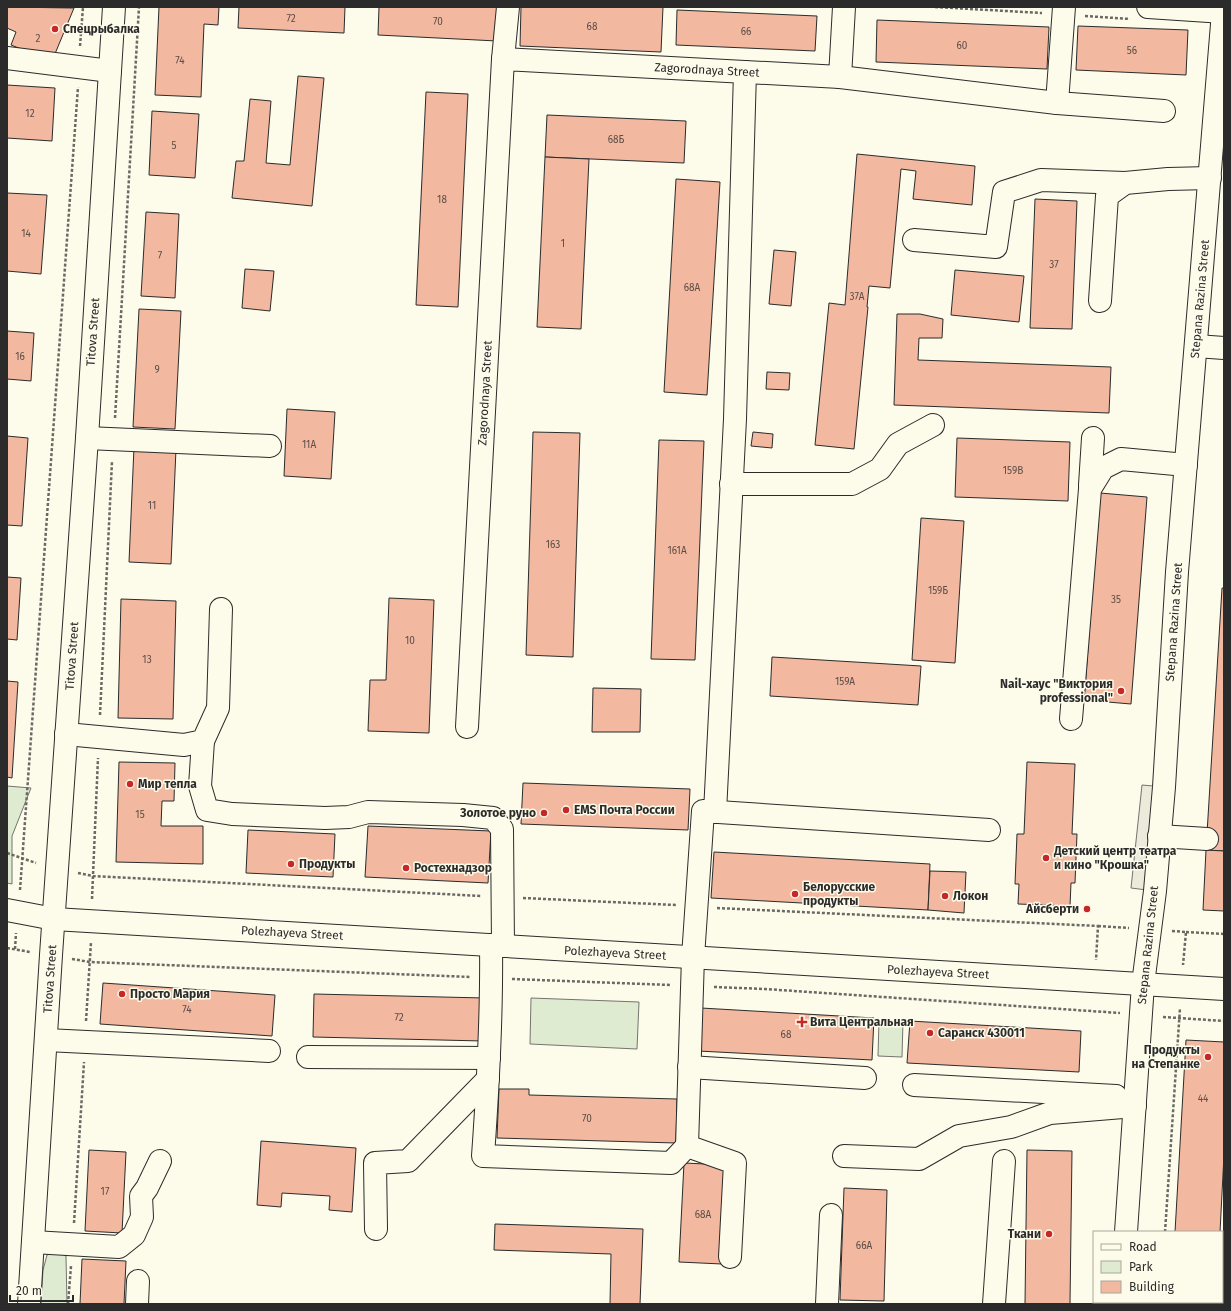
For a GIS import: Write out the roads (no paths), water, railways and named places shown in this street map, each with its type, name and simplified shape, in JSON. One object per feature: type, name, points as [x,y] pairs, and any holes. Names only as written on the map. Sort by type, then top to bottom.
[{"type":"street","name":"Titova Street","points":[[29,1304],[51,955],[87,438],[114,7]]},
{"type":"street","name":"Zagorodnaya Street","points":[[467,727],[503,59],[508,7]]},
{"type":"street","points":[[840,77],[844,7]]},
{"type":"street","points":[[1057,103],[1064,7]]},
{"type":"street","points":[[1148,7],[1224,12]]},
{"type":"street","name":"Stepana Razina Street","points":[[1126,1231],[1143,984],[1155,891],[1164,787],[1177,572],[1224,12]]},
{"type":"street","points":[[7,58],[110,71]]},
{"type":"street","name":"Zagorodnaya Street","points":[[503,59],[840,77],[1057,103],[1164,111]]},
{"type":"street","points":[[715,812],[735,419],[745,72]]},
{"type":"street","points":[[914,240],[996,247],[1004,192],[1041,180],[1125,183],[1168,179],[1210,178]]},
{"type":"street","points":[[1100,301],[1107,196],[1125,183]]},
{"type":"street","points":[[1196,346],[1224,348]]},
{"type":"street","points":[[731,484],[852,484],[880,469],[898,444],[933,425]]},
{"type":"street","points":[[87,438],[270,446]]},
{"type":"street","points":[[1070,719],[1093,438]]},
{"type":"street","points":[[1090,489],[1102,468],[1121,459],[1186,465]]},
{"type":"street","points":[[221,609],[218,708],[203,741],[200,786],[207,810],[232,814],[325,818],[349,817],[368,812],[463,816],[493,818],[502,829],[502,897],[492,978],[489,1069],[483,1156],[670,1163],[687,1146],[693,957],[703,811],[989,830]]},
{"type":"street","points":[[66,734],[184,745],[203,741]]},
{"type":"street","points":[[1159,836],[1207,839]]},
{"type":"street","name":"Polezhayeva Street","points":[[12,911],[54,919],[1224,989]]},
{"type":"street","points":[[46,1040],[269,1052]]},
{"type":"street","points":[[308,1057],[489,1069]]},
{"type":"street","points":[[689,1066],[865,1078]]},
{"type":"street","points":[[376,1229],[375,1163],[408,1161],[489,1069]]},
{"type":"street","points":[[914,1085],[1135,1102]]},
{"type":"street","points":[[844,1156],[919,1159],[959,1136],[1012,1127],[1050,1113],[1135,1102]]},
{"type":"street","points":[[687,1146],[735,1163],[730,1257]]},
{"type":"street","points":[[33,1242],[119,1247],[134,1235],[142,1217],[141,1196],[147,1188],[160,1161]]},
{"type":"street","points":[[994,1304],[1004,1161]]},
{"type":"street","points":[[827,1304],[831,1216]]},
{"type":"street","points":[[137,1304],[138,1281]]},
{"type":"place","name":"Спецрыбалка","points":[[55,29]]},
{"type":"place","name":"Nail-хаус \"Виктория professional\"","points":[[1121,691]]},
{"type":"place","name":"Мир тепла","points":[[130,784]]},
{"type":"place","name":"EMS Почта России","points":[[566,810]]},
{"type":"place","name":"Золотое руно","points":[[544,813]]},
{"type":"place","name":"Детский центр театра и кино \"Крошка\"","points":[[1046,858]]},
{"type":"place","name":"Продукты","points":[[291,864]]},
{"type":"place","name":"Ростехнадзор","points":[[406,868]]},
{"type":"place","name":"Белорусские продукты","points":[[795,894]]},
{"type":"place","name":"Локон","points":[[945,896]]},
{"type":"place","name":"Айсберти","points":[[1087,909]]},
{"type":"place","name":"Просто Мария","points":[[122,994]]},
{"type":"place","name":"Вита Центральная","points":[[802,1022]]},
{"type":"place","name":"Саранск 430011","points":[[930,1033]]},
{"type":"place","name":"Продукты на Степанке","points":[[1208,1057]]},
{"type":"place","name":"Ткани","points":[[1049,1234]]}]
